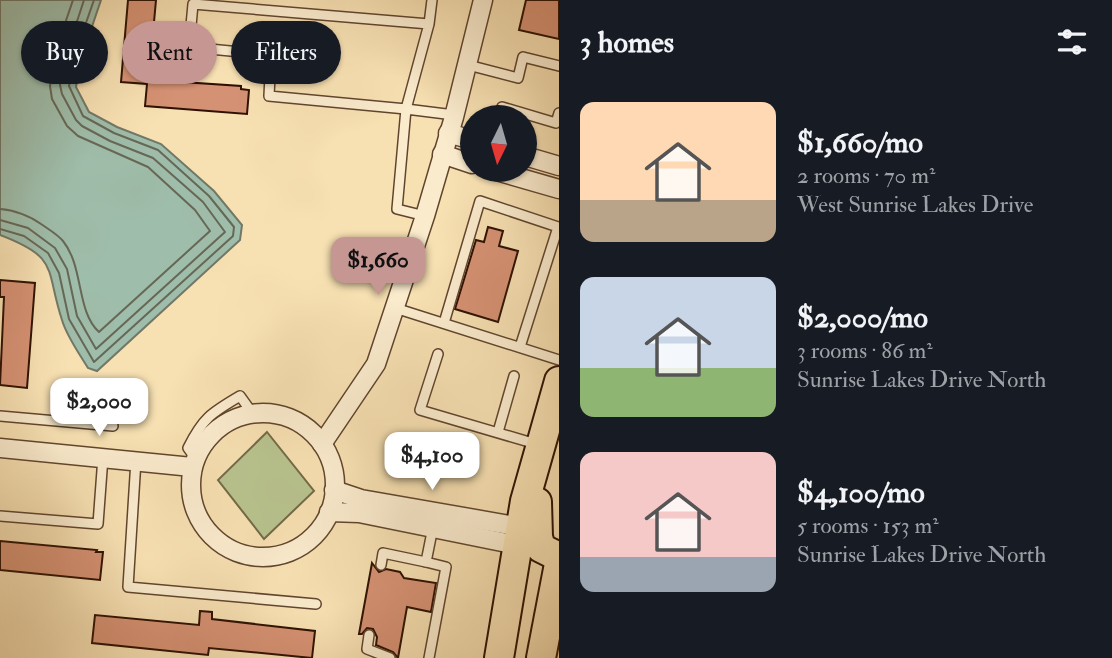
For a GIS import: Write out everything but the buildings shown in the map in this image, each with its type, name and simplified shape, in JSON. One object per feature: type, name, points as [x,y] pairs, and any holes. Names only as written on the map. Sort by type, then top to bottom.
[{"type":"main road","points":[[499,658],[519,536],[559,380]]},
{"type":"main road","points":[[539,453],[538,537],[541,548],[559,557]]},
{"type":"main road","points":[[541,658],[559,564]]},
{"type":"street","points":[[322,444],[376,364],[425,216],[468,65],[483,0]]},
{"type":"street","points":[[451,125],[460,131]]},
{"type":"street","points":[[442,155],[460,160]]},
{"type":"street","points":[[537,160],[559,166]]},
{"type":"street","points":[[535,182],[559,189]]},
{"type":"street","points":[[253,414],[272,414],[292,419],[309,429],[322,444],[330,458],[334,490],[329,512],[314,534],[293,550],[258,556],[240,553],[210,534],[193,503],[190,485],[194,463],[214,431],[232,419],[253,414]]},
{"type":"street","points":[[0,448],[194,463]]},
{"type":"street","points":[[334,490],[361,499],[519,536]]},
{"type":"street","points":[[329,512],[359,513],[433,527],[519,536]]},
{"type":"lane","points":[[425,216],[397,209],[406,109],[429,24],[432,0]]},
{"type":"lane","points":[[429,24],[193,5],[189,47],[271,54],[269,96],[446,114],[451,125]]},
{"type":"lane","points":[[468,65],[518,78],[523,57],[559,66]]},
{"type":"lane","points":[[537,117],[556,123],[559,113]]},
{"type":"lane","points":[[444,323],[480,201],[558,227],[520,347]]},
{"type":"lane","points":[[395,308],[559,360]]},
{"type":"lane","points":[[438,354],[420,410],[498,432],[539,453]]},
{"type":"lane","points":[[498,432],[514,376]]},
{"type":"lane","points":[[0,416],[113,426]]},
{"type":"lane","points":[[0,516],[98,524],[103,457]]},
{"type":"lane","points":[[136,460],[128,587],[316,604]]},
{"type":"lane","points":[[426,562],[433,527]]},
{"type":"lane","points":[[381,565],[383,553],[446,567],[429,658]]},
{"type":"lane","points":[[369,635],[367,649],[390,658]]},
{"type":"green space","points":[[267,432],[314,491],[264,539],[218,480]]},
{"type":"water","points":[[0,0],[101,0],[94,21],[21,21],[21,84],[76,84],[89,112],[117,127],[161,144],[214,191],[242,225],[240,240],[97,371],[88,368],[67,333],[51,276],[42,258],[19,243],[0,235]]}]
